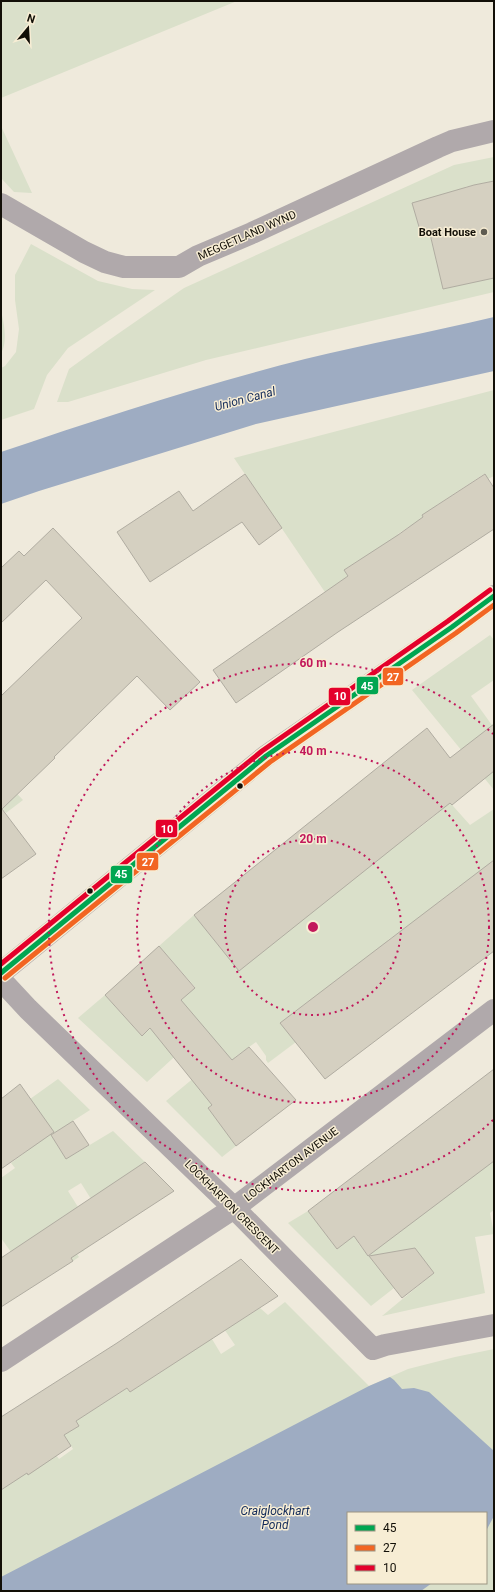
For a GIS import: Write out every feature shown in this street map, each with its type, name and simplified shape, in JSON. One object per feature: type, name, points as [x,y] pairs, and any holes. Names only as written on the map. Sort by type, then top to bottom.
[{"type":"street","name":"MEGGETLAND WYND","points":[[1,204],[84,252],[105,262],[124,267],[178,267],[198,256],[252,233],[438,147],[452,141],[494,131]]},
{"type":"street","points":[[1,973],[266,756],[452,627],[494,596]]},
{"type":"street","name":"LOCKHARTON CRESCENT","points":[[1,980],[34,1014],[234,1208],[373,1349],[385,1345],[494,1324]]},
{"type":"street","name":"LOCKHARTON AVENUE","points":[[1,1361],[234,1208],[494,1010]]},
{"type":"green space","points":[[1,1],[237,1],[1,98]]},
{"type":"green space","points":[[1,126],[32,193],[14,192],[1,178]]},
{"type":"green space","points":[[494,157],[494,181],[465,187],[482,280],[494,278],[494,292],[206,360],[68,402],[57,402],[69,369],[184,288],[454,165]]},
{"type":"green space","points":[[31,244],[98,281],[132,289],[155,290],[68,348],[47,375],[34,409],[1,420],[1,368],[5,366],[16,352],[19,329],[15,300],[15,275]]},
{"type":"green space","points":[[1,311],[5,338],[1,353]]},
{"type":"green space","points":[[494,390],[494,476],[488,479],[484,474],[437,505],[439,515],[414,531],[410,526],[398,534],[402,540],[385,544],[344,570],[348,576],[334,586],[356,620],[348,626],[234,458]]},
{"type":"green space","points":[[490,635],[494,640],[494,680],[471,696],[494,728],[494,790],[412,690]]},
{"type":"green space","points":[[1,777],[23,800],[6,813],[1,807]]},
{"type":"green space","points":[[437,788],[470,825],[494,809],[494,860],[491,862],[494,867],[470,900],[459,886],[439,902],[450,915],[408,926],[388,940],[399,954],[306,1003],[285,1019],[296,1032],[304,1036],[268,1063],[266,1056],[256,1042],[235,1057],[245,1071],[226,1094],[208,1108],[236,1146],[222,1157],[166,1101],[213,1062],[177,1004],[195,987],[159,946],[194,915],[239,971],[407,817],[417,830],[438,813]]},
{"type":"green space","points":[[105,995],[142,1036],[160,1020],[184,1048],[147,1082],[78,1018]]},
{"type":"green space","points":[[58,1079],[90,1110],[51,1135],[60,1150],[73,1155],[113,1131],[145,1162],[91,1199],[81,1183],[68,1191],[78,1207],[62,1217],[84,1251],[77,1254],[79,1257],[73,1261],[11,1252],[1,1238],[1,1178],[15,1168],[11,1163],[27,1151],[13,1131],[23,1104]]},
{"type":"green space","points":[[494,1158],[494,1210],[490,1213],[494,1234],[475,1237],[485,1293],[382,1316],[434,1273],[426,1263],[371,1306],[288,1223],[308,1211],[337,1249],[355,1235],[358,1239],[358,1243],[368,1256]]},
{"type":"green space","points":[[285,1302],[369,1386],[408,1369],[494,1349],[494,1591],[1,1591],[1,1489],[52,1450],[59,1459],[73,1449],[64,1435],[79,1426],[76,1421],[127,1388],[130,1392],[186,1355],[209,1334],[221,1354],[235,1345],[222,1326],[238,1322],[260,1308],[268,1315]]},
{"type":"water","name":"Union Canal","points":[[494,317],[494,371],[256,424],[1,504],[1,452],[152,402],[266,369]]},
{"type":"water","name":"Craiglockhart Pond","points":[[390,1377],[402,1389],[414,1388],[429,1392],[494,1451],[494,1516],[487,1529],[487,1512],[347,1512],[347,1584],[431,1584],[421,1591],[1,1591],[1,1577],[369,1386]]},
{"type":"building","points":[[494,181],[494,278],[443,289],[430,234],[422,237],[412,203],[474,185]]},
{"type":"building","points":[[245,474],[282,528],[259,545],[242,522],[150,582],[117,532],[179,491],[193,511]]},
{"type":"building","points":[[485,474],[494,488],[494,529],[338,632],[236,703],[213,670],[348,576],[344,570],[398,535],[423,517],[422,515]]},
{"type":"building","points":[[53,528],[200,682],[170,710],[137,676],[54,757],[55,758],[2,809],[36,854],[1,879],[1,696],[82,618],[46,580],[1,623],[1,568],[19,551],[24,556]]},
{"type":"building","points":[[494,724],[494,771],[452,805],[450,803],[239,971],[194,915],[427,728],[450,758]]},
{"type":"building","points":[[494,860],[494,951],[325,1079],[280,1023]]},
{"type":"building","points":[[159,946],[195,988],[181,1000],[232,1060],[249,1047],[296,1100],[236,1146],[208,1108],[212,1105],[150,1028],[142,1036],[105,995]]},
{"type":"building","points":[[494,1069],[494,1161],[368,1256],[354,1236],[337,1249],[308,1211]]},
{"type":"building","points":[[20,1084],[54,1132],[1,1169],[1,1099]]},
{"type":"building","points":[[73,1121],[89,1145],[66,1159],[51,1135]]},
{"type":"building","points":[[145,1162],[174,1191],[71,1258],[73,1261],[1,1307],[1,1258]]},
{"type":"building","points":[[415,1248],[434,1273],[402,1298],[369,1256]]},
{"type":"building","points":[[241,1259],[278,1296],[130,1392],[127,1388],[76,1421],[79,1426],[64,1435],[71,1446],[28,1475],[27,1473],[1,1490],[1,1417],[117,1343]]},
{"type":"transit line","name":"10","points":[[1,964],[262,751],[490,590]]},
{"type":"transit line","name":"45","points":[[1,973],[266,756],[452,627],[494,596]]},
{"type":"transit line","name":"27","points":[[5,978],[270,762],[494,605]]},
{"type":"place","name":"Boat House","points":[[484,232]]}]
